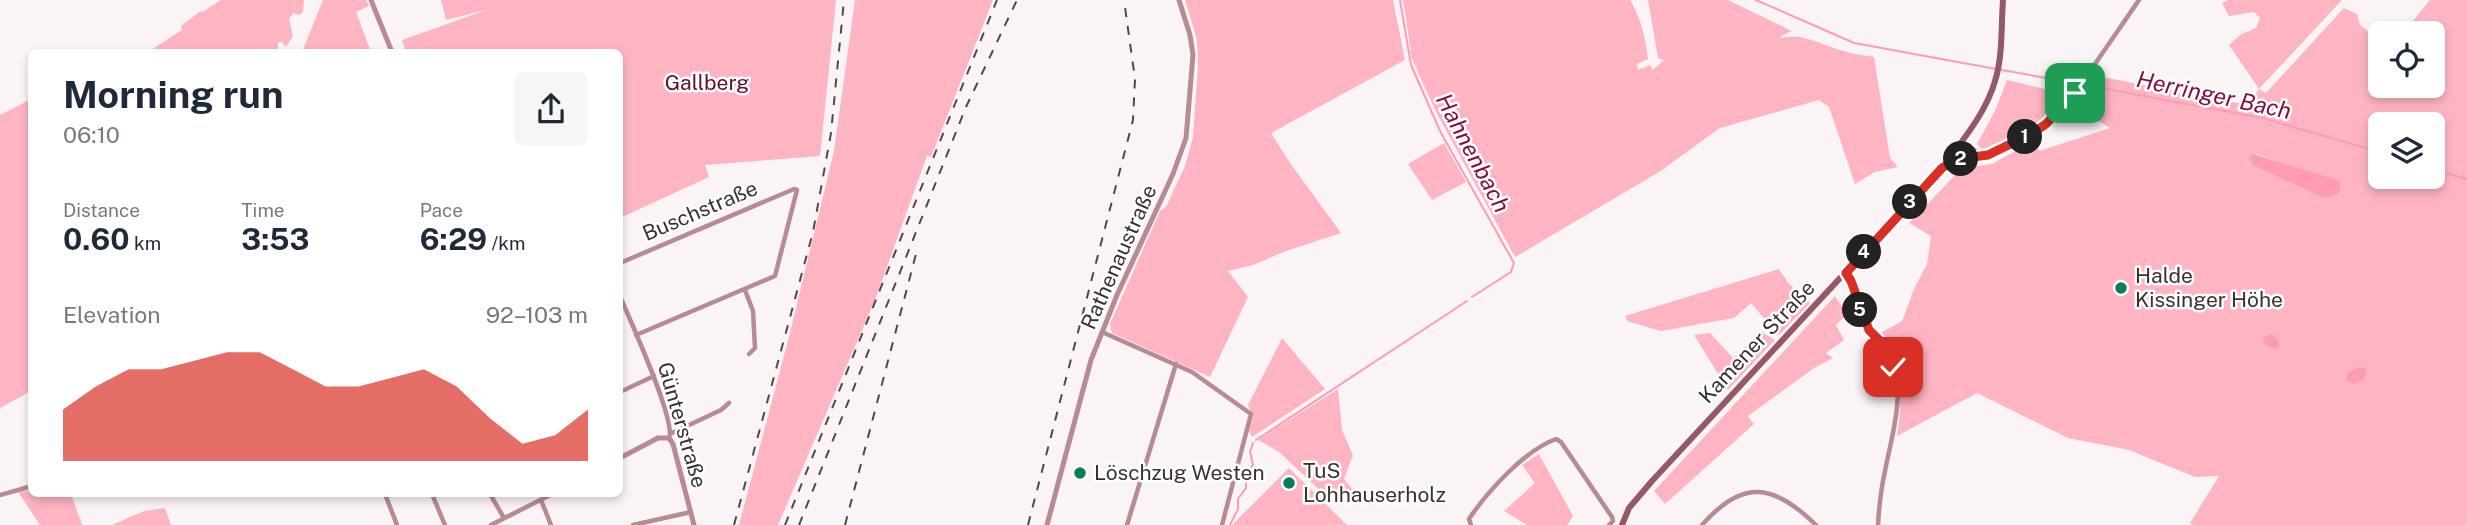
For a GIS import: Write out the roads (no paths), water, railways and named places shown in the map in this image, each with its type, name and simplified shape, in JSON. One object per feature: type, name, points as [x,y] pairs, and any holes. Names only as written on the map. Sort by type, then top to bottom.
[{"type":"main road","name":"Kamener Straße","points":[[1622,525],[1629,508],[1652,481],[1942,168],[1959,145],[1983,110],[1996,78],[2003,0]]},
{"type":"street","points":[[371,0],[391,49]]},
{"type":"street","name":"Rathenaustraße","points":[[1047,525],[1101,331],[1173,174],[1186,138],[1193,55],[1179,0]]},
{"type":"street","points":[[1942,168],[1957,159],[1978,158],[1993,153],[2046,124],[2075,93],[2139,0]]},
{"type":"street","points":[[1959,145],[1993,153]]},
{"type":"street","points":[[1959,145],[1965,154],[1978,158]]},
{"type":"street","name":"Buschstraße","points":[[623,262],[794,188],[797,190],[797,196],[777,274],[745,290]]},
{"type":"street","points":[[1846,273],[1869,330],[1883,344],[1888,355],[1898,390],[1898,416],[1884,476],[1878,525]]},
{"type":"street","points":[[636,335],[745,290],[755,326],[755,348],[750,354]]},
{"type":"street","name":"Günterstraße","points":[[623,313],[654,376],[694,525]]},
{"type":"street","points":[[1101,331],[1176,364],[1205,380],[1250,413],[1222,525]]},
{"type":"street","points":[[1127,525],[1176,364]]},
{"type":"street","points":[[623,391],[654,376]]},
{"type":"street","points":[[623,456],[721,410],[729,402]]},
{"type":"street","points":[[1470,524],[1471,516],[1493,488],[1525,459],[1554,439],[1561,442],[1612,517],[1613,521],[1609,525]]},
{"type":"street","points":[[0,495],[28,487]]},
{"type":"street","points":[[1702,525],[1719,506],[1730,499],[1759,491],[1781,497],[1816,525]]},
{"type":"street","points":[[387,497],[397,525]]},
{"type":"street","points":[[433,497],[445,525]]},
{"type":"street","points":[[492,497],[504,518]]},
{"type":"street","points":[[492,525],[546,497]]},
{"type":"street","points":[[541,500],[551,525]]},
{"type":"street","points":[[633,525],[691,512]]},
{"type":"waterway","name":"Hahnenbach","points":[[1400,0],[1411,65],[1441,133],[1514,263],[1511,272],[1472,297]]},
{"type":"waterway","points":[[1756,0],[1854,43],[1996,69]]},
{"type":"waterway","name":"Herringer Bach","points":[[2002,70],[2079,84]]},
{"type":"waterway","name":"Herringer Bach","points":[[2085,85],[2262,118],[2368,149]]},
{"type":"waterway","name":"Herringer Bach","points":[[2445,173],[2467,179]]},
{"type":"waterway","name":"Hahnenbach","points":[[1256,440],[1467,301]]},
{"type":"waterway","name":"Hahnenbach","points":[[1230,525],[1238,509],[1238,499],[1246,488],[1246,474],[1253,465],[1250,452],[1253,443]]},
{"type":"railway","points":[[734,525],[813,232],[831,133],[844,0]]},
{"type":"railway","points":[[785,525],[997,0]]},
{"type":"railway","points":[[799,525],[966,107],[1017,0]]},
{"type":"railway","points":[[1028,525],[1133,120],[1135,79],[1124,0]]},
{"type":"railway","points":[[845,525],[916,254]]},
{"type":"place","name":"Halde Kissinger Höhe","points":[[2121,288]]},
{"type":"place","name":"Löschzug Westen","points":[[1080,473]]},
{"type":"place","name":"TuS Lohhauserholz","points":[[1289,483]]},
{"type":"park label","name":"Gallberg","points":[[707,83]]}]
